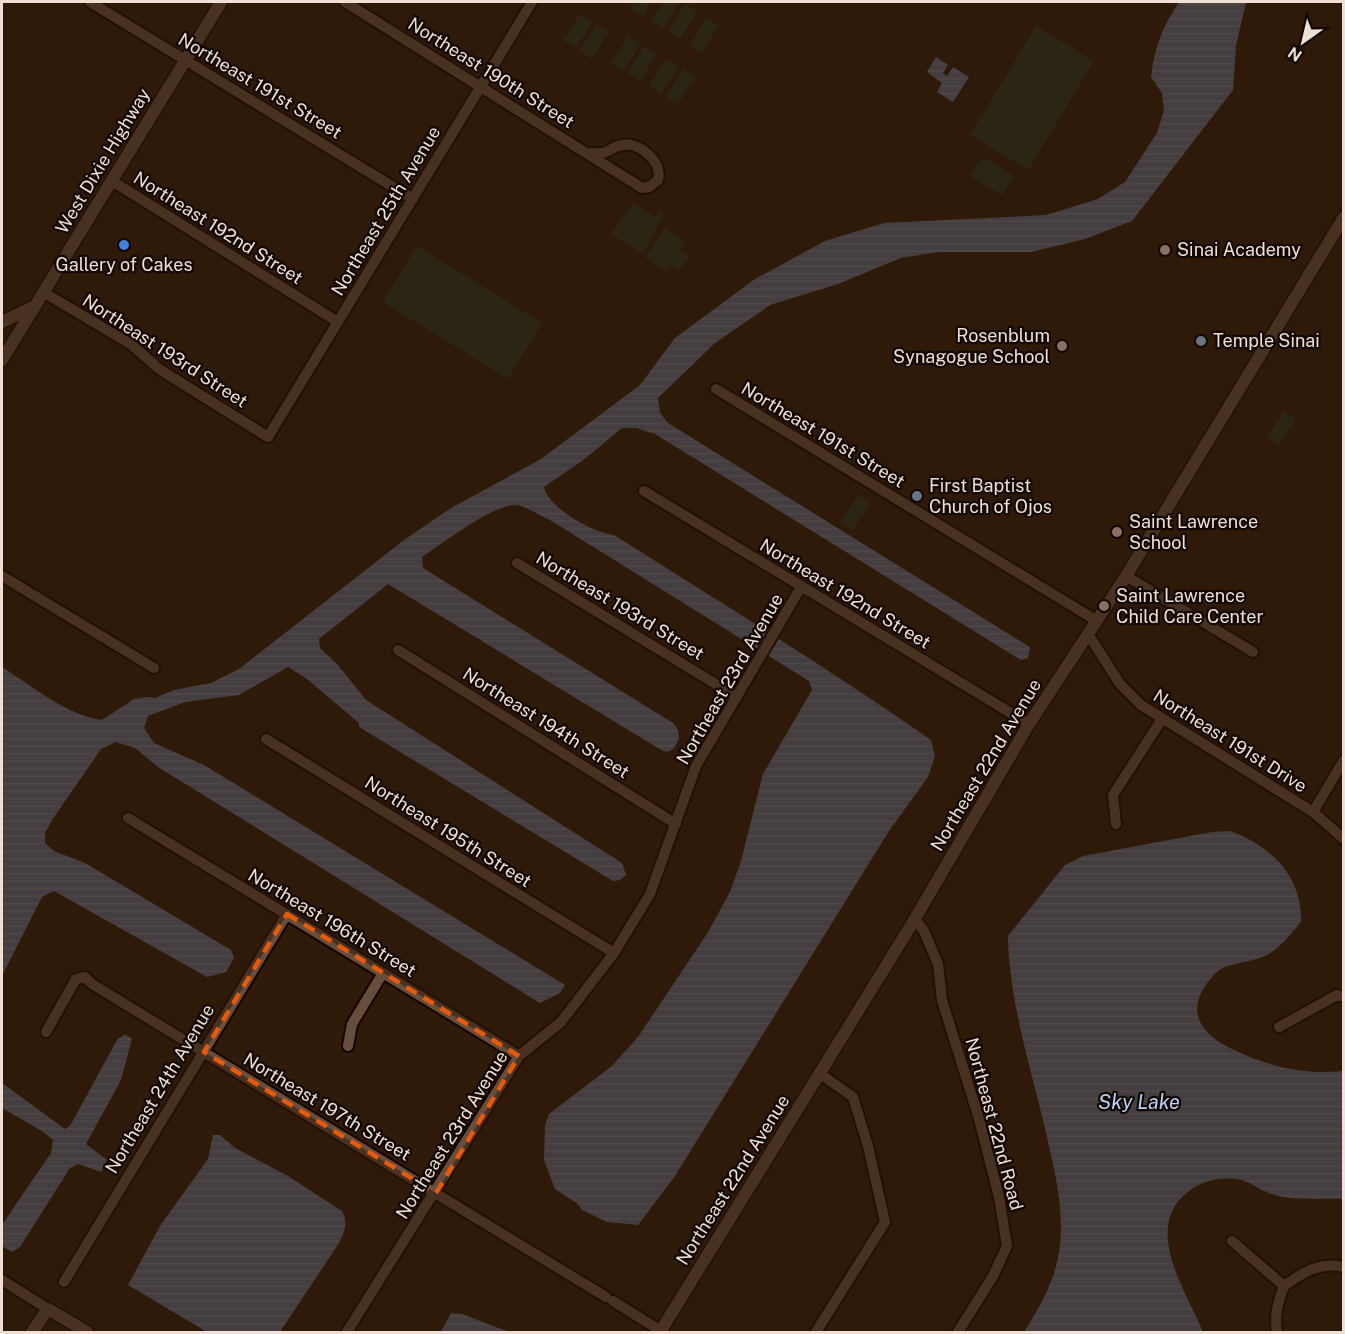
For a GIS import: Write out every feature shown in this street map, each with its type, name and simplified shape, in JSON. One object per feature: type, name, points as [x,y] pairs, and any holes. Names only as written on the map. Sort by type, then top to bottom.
[{"type":"street","name":"Northeast 191st Street","points":[[90,2],[412,199]]},
{"type":"street","name":"West Dixie Highway","points":[[2,360],[220,2]]},
{"type":"street","name":"Northeast 190th Street","points":[[345,2],[590,153],[642,188],[654,185],[658,180],[660,168],[658,163],[634,146],[623,144],[604,154],[590,153]]},
{"type":"street","name":"Northeast 25th Avenue","points":[[268,437],[532,2]]},
{"type":"street","name":"Northeast 192nd Street","points":[[112,182],[338,322]]},
{"type":"street","name":"Northeast 22nd Avenue","points":[[661,1332],[915,919],[1029,724],[1126,576],[1344,217]]},
{"type":"street","name":"Northeast 193rd Street","points":[[43,291],[132,345],[159,369],[268,437]]},
{"type":"street","points":[[2,322],[35,305]]},
{"type":"street","name":"Northeast 191st Street","points":[[716,389],[1097,621]]},
{"type":"street","name":"Northeast 192nd Street","points":[[644,491],[1029,724]]},
{"type":"street","name":"Northeast 193rd Street","points":[[517,563],[737,697]]},
{"type":"street","points":[[2,576],[154,668]]},
{"type":"street","points":[[1126,576],[1253,652]]},
{"type":"street","name":"Northeast 23rd Avenue","points":[[347,1332],[436,1193],[519,1056],[561,1022],[614,953],[650,894],[696,766],[801,587]]},
{"type":"street","name":"Northeast 191st Drive","points":[[1088,634],[1120,684],[1141,705],[1313,812],[1344,839]]},
{"type":"street","name":"Northeast 194th Street","points":[[398,650],[676,824]]},
{"type":"street","points":[[1116,824],[1113,795],[1162,719]]},
{"type":"street","name":"Northeast 195th Street","points":[[266,738],[614,953]]},
{"type":"street","points":[[1313,812],[1344,759]]},
{"type":"street","name":"Northeast 196th Street","points":[[128,819],[519,1056]]},
{"type":"street","name":"Northeast 24th Avenue","points":[[64,1282],[286,915]]},
{"type":"street","name":"Northeast 22nd Road","points":[[915,919],[924,931],[938,964],[942,1000],[982,1130],[999,1197],[1007,1246],[993,1276],[958,1332]]},
{"type":"street","points":[[348,1046],[352,1024],[383,973]]},
{"type":"street","name":"Northeast 197th Street","points":[[46,1032],[76,979],[85,977],[92,984],[661,1332]]},
{"type":"street","points":[[1279,1027],[1340,996],[1344,983]]},
{"type":"street","points":[[816,1332],[885,1222],[868,1146],[853,1097],[819,1074]]},
{"type":"street","points":[[1232,1241],[1284,1286]]},
{"type":"street","points":[[1277,1332],[1275,1322],[1284,1286],[1307,1269],[1335,1265],[1344,1267]]},
{"type":"street","points":[[2,1280],[87,1332]]},
{"type":"street","points":[[32,1332],[48,1309]]},
{"type":"highlighted area","points":[[287,914],[519,1056],[436,1193],[204,1052]]},
{"type":"green space","points":[[634,2],[651,2],[643,16],[630,8]]},
{"type":"green space","points":[[663,2],[680,2],[664,28],[651,21]]},
{"type":"green space","points":[[685,4],[697,12],[680,39],[668,31]]},
{"type":"green space","points":[[580,14],[592,22],[576,48],[563,40]]},
{"type":"green space","points":[[706,18],[718,25],[702,53],[690,45]]},
{"type":"green space","points":[[596,24],[609,32],[592,59],[580,51]]},
{"type":"green space","points":[[1036,26],[1094,61],[1028,170],[970,135]]},
{"type":"green space","points":[[628,36],[640,44],[624,71],[611,64]]},
{"type":"green space","points":[[644,46],[657,54],[640,81],[628,74]]},
{"type":"green space","points":[[666,59],[678,67],[661,94],[649,86]]},
{"type":"green space","points":[[683,69],[695,77],[678,104],[666,97]]},
{"type":"green space","points":[[983,157],[1014,176],[1002,195],[970,176]]},
{"type":"green space","points":[[633,203],[656,217],[659,212],[664,215],[642,254],[611,234]]},
{"type":"green space","points":[[665,228],[685,241],[679,252],[685,252],[689,258],[679,270],[671,264],[666,271],[645,258]]},
{"type":"green space","points":[[417,246],[542,323],[508,379],[383,302]]},
{"type":"green space","points":[[1284,411],[1296,419],[1279,445],[1267,437]]},
{"type":"green space","points":[[858,495],[870,503],[853,530],[841,522]]},
{"type":"water","points":[[1179,2],[1246,2],[1236,46],[1233,90],[1132,221],[1085,239],[1031,252],[938,252],[901,258],[838,284],[770,305],[715,343],[658,398],[660,413],[668,423],[1030,647],[1028,658],[1021,660],[655,434],[636,428],[622,428],[586,458],[544,487],[554,503],[573,518],[595,530],[614,535],[892,713],[931,740],[935,756],[928,777],[889,831],[675,1176],[638,1225],[607,1222],[582,1210],[578,1204],[555,1189],[544,1160],[545,1125],[549,1114],[612,1066],[638,1037],[707,934],[730,892],[741,861],[763,774],[812,690],[809,681],[550,520],[524,507],[507,506],[482,517],[422,557],[423,568],[673,723],[678,730],[679,737],[672,750],[666,752],[658,748],[388,584],[319,639],[320,648],[338,665],[366,700],[622,863],[626,875],[620,880],[613,881],[359,727],[359,723],[307,679],[288,667],[239,695],[185,702],[148,716],[144,728],[154,743],[204,765],[565,985],[560,993],[540,1003],[158,767],[135,748],[116,742],[101,749],[52,820],[45,833],[45,843],[54,851],[85,863],[231,950],[234,958],[226,972],[207,977],[54,891],[42,897],[2,976],[2,667],[62,706],[102,720],[134,699],[155,698],[174,690],[211,683],[239,669],[404,540],[451,508],[541,459],[640,385],[675,338],[755,279],[825,241],[884,223],[1046,215],[1098,199],[1125,182],[1157,133],[1164,110],[1162,93],[1151,77],[1152,66],[1160,38]]},
{"type":"water","points":[[936,57],[948,65],[943,73],[947,76],[953,67],[969,77],[953,102],[937,92],[942,83],[927,72]]},
{"type":"water","name":"Sky Lake","points":[[1230,831],[1258,845],[1281,865],[1296,891],[1301,922],[1272,952],[1261,958],[1225,967],[1215,974],[1201,992],[1197,1011],[1199,1020],[1210,1035],[1218,1041],[1270,1064],[1313,1072],[1343,1071],[1343,1199],[1283,1197],[1270,1194],[1237,1179],[1214,1180],[1200,1184],[1182,1197],[1172,1212],[1168,1228],[1169,1246],[1180,1282],[1203,1332],[1024,1332],[1035,1315],[1053,1277],[1058,1258],[1061,1227],[1057,1182],[1012,986],[1008,936],[1065,865],[1083,856],[1212,832]]},
{"type":"water","points":[[125,1034],[132,1039],[121,1080],[86,1144],[107,1160],[101,1172],[78,1164],[70,1168],[20,1247],[12,1252],[2,1246],[2,1225],[51,1153],[53,1140],[2,1108],[2,1083],[65,1129],[70,1126],[117,1040]]},
{"type":"water","points":[[213,1135],[220,1135],[235,1148],[288,1176],[342,1211],[344,1215],[345,1227],[339,1243],[280,1332],[207,1332],[128,1285],[160,1226],[208,1159]]},
{"type":"water","points":[[451,1313],[462,1314],[509,1332],[441,1332]]},
{"type":"place","name":"Gallery of Cakes","points":[[124,245]]},
{"type":"place","name":"Sinai Academy","points":[[1165,250]]},
{"type":"place","name":"Temple Sinai","points":[[1201,341]]},
{"type":"place","name":"Rosenblum Synagogue School","points":[[1062,346]]},
{"type":"place","name":"First Baptist Church of Ojos","points":[[917,496]]},
{"type":"place","name":"Saint Lawrence School","points":[[1117,532]]},
{"type":"place","name":"Saint Lawrence Child Care Center","points":[[1104,606]]}]
